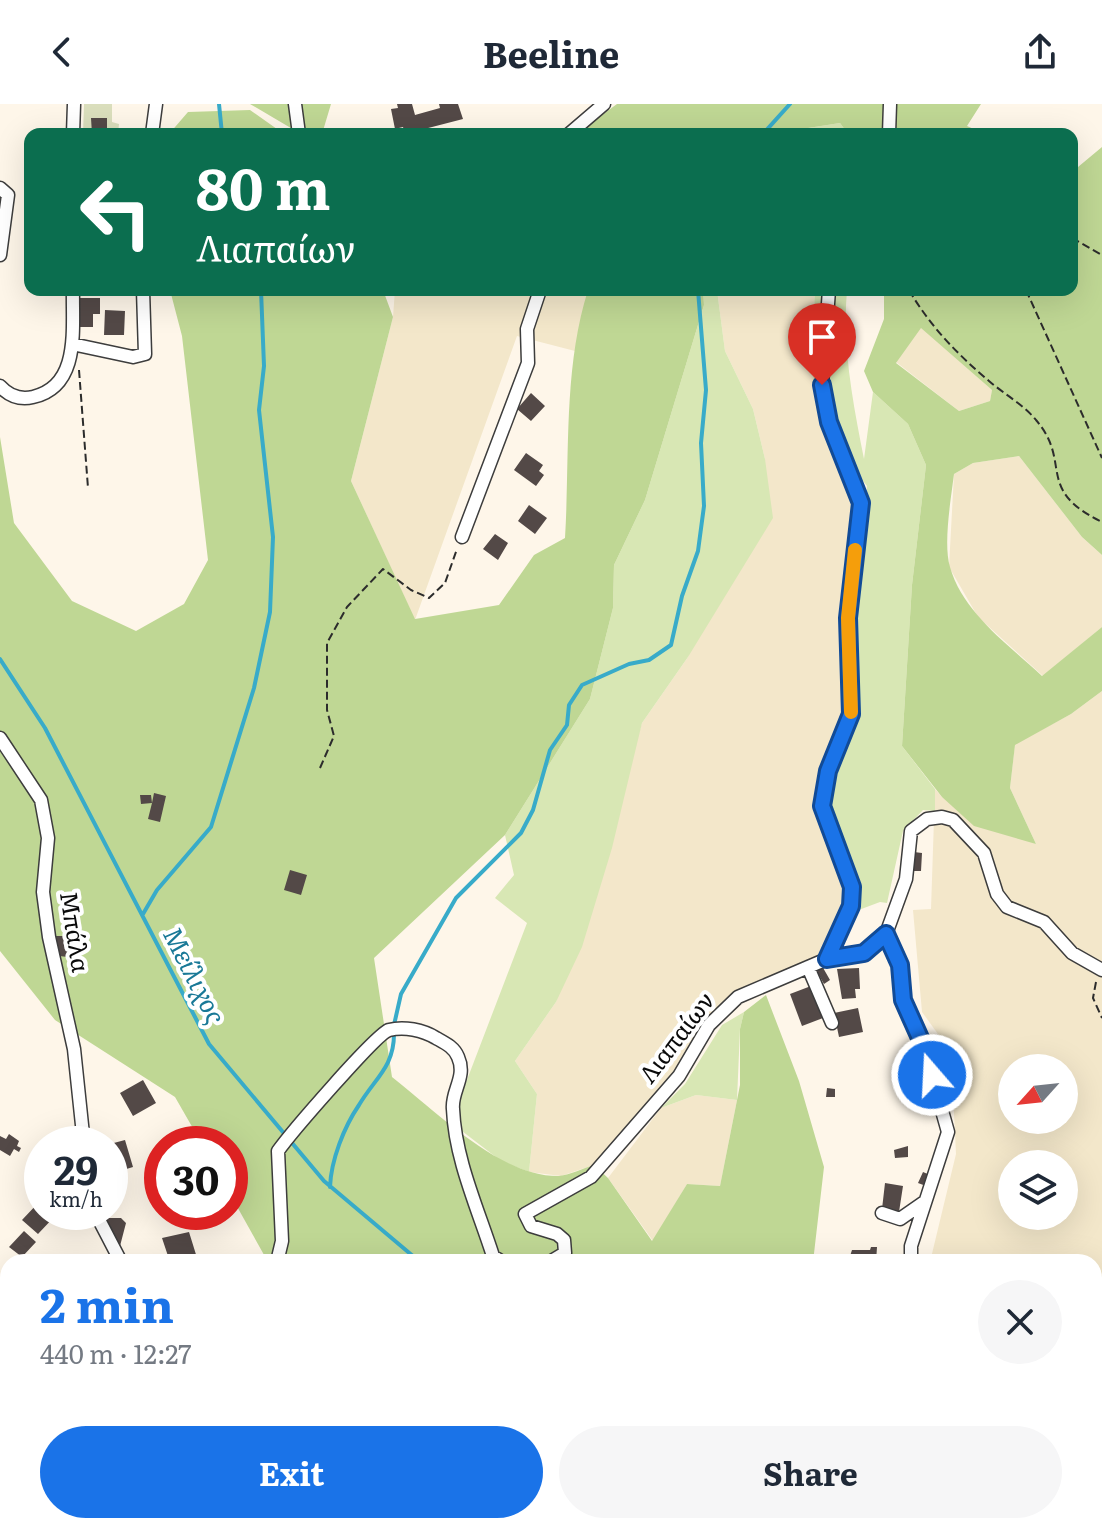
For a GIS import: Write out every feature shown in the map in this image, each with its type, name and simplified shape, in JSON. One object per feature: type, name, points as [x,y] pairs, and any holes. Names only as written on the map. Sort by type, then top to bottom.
[{"type":"street","points":[[73,128],[74,104]]},
{"type":"street","points":[[153,128],[156,104]]},
{"type":"street","points":[[295,104],[298,128]]},
{"type":"street","points":[[576,128],[604,104]]},
{"type":"street","points":[[889,128],[890,104]]},
{"type":"street","points":[[0,188],[8,195],[9,205],[0,255]]},
{"type":"street","points":[[0,386],[15,397],[42,395],[64,377],[75,344],[73,296]]},
{"type":"street","points":[[75,344],[133,357],[145,354],[143,296]]},
{"type":"street","points":[[462,537],[528,363],[527,329],[538,296]]},
{"type":"street","points":[[827,959],[851,906],[852,887],[822,806],[828,771],[851,714],[848,618],[861,503],[829,422],[822,385],[829,296]]},
{"type":"street","name":"Μπάλα","points":[[0,738],[41,800],[48,838],[43,892],[49,937],[74,1049],[82,1126]]},
{"type":"street","points":[[911,1254],[923,1203],[948,1132],[924,1047],[903,1000],[900,965],[886,934],[906,879],[911,831],[917,823],[942,817],[953,820],[984,853],[997,894],[1007,907],[1044,922],[1072,953],[1100,970]]},
{"type":"street","name":"Λιαπαίων","points":[[563,1254],[564,1240],[557,1234],[531,1226],[525,1214],[591,1177],[679,1076],[709,1025],[738,997],[827,959],[864,953],[886,934]]},
{"type":"street","points":[[808,967],[832,1023]]},
{"type":"street","points":[[279,1254],[282,1241],[276,1160],[283,1144],[295,1134],[368,1046],[395,1030],[431,1035],[453,1048],[459,1059],[462,1070],[452,1104],[455,1137],[492,1254]]},
{"type":"street","points":[[882,1213],[900,1219],[923,1203]]},
{"type":"street","points":[[104,1230],[117,1254]]},
{"type":"path","points":[[1078,241],[1102,255]]},
{"type":"path","points":[[912,296],[928,324],[1036,420],[1050,442],[1061,492],[1082,512],[1102,522]]},
{"type":"path","points":[[1029,296],[1102,458]]},
{"type":"path","points":[[75,344],[88,488]]},
{"type":"path","points":[[1094,440],[1102,448]]},
{"type":"path","points":[[320,768],[334,736],[327,710],[327,643],[347,607],[383,569],[411,590],[429,598],[445,583],[462,537]]},
{"type":"path","points":[[1100,970],[1093,998],[1102,1018]]},
{"type":"shaded area","points":[[395,296],[587,296],[575,351],[517,336],[415,620],[351,481],[393,317]]},
{"type":"shaded area","points":[[718,296],[815,296],[811,367],[856,506],[849,549],[844,718],[827,755],[831,756],[824,773],[847,883],[846,906],[820,958],[738,994],[677,1075],[594,1165],[561,1176],[529,1172],[537,1094],[515,1061],[556,1002],[642,723],[688,657],[765,459],[753,409],[725,351]]},
{"type":"shaded area","points":[[921,327],[992,390],[990,401],[959,411],[896,362]]},
{"type":"shaded area","points":[[1019,456],[1082,537],[1102,555],[1102,627],[1043,676],[978,617],[949,567],[954,474],[973,463]]},
{"type":"shaded area","points":[[1102,691],[1102,1254],[932,1254],[956,1154],[951,1052],[922,1012],[913,910],[931,909],[935,789],[942,797],[1036,844],[1010,788],[1015,744],[1071,714]]},
{"type":"shaded area","points":[[696,1095],[737,1100],[720,1186],[687,1184],[653,1241],[608,1178],[661,1108]]},
{"type":"green space","points":[[84,104],[112,104],[112,122],[119,124],[119,128],[83,128]]},
{"type":"green space","points":[[250,104],[331,104],[324,128],[291,128]]},
{"type":"green space","points":[[617,104],[981,104],[967,126],[972,128],[844,128],[840,123],[808,128],[584,128]]},
{"type":"green space","points":[[250,110],[276,128],[174,128],[188,112]]},
{"type":"green space","points":[[840,123],[844,128],[808,128]]},
{"type":"green space","points":[[1102,147],[1102,555],[1082,537],[1019,456],[973,463],[954,474],[947,534],[950,567],[965,599],[988,627],[1042,676],[1102,627],[1102,691],[1071,714],[1015,745],[1010,788],[1036,844],[974,826],[942,797],[902,746],[912,585],[926,465],[908,424],[873,392],[864,371],[884,319],[884,296],[1078,296],[1078,167]],"holes":[[[921,328],[992,390],[990,401],[959,411],[896,363]]]},
{"type":"green space","points":[[172,296],[385,296],[393,317],[351,481],[415,619],[499,605],[534,555],[565,538],[571,382],[586,296],[703,296],[704,305],[645,500],[614,565],[613,608],[590,699],[505,835],[374,958],[392,1077],[470,1140],[514,1166],[559,1176],[594,1165],[608,1178],[652,1241],[687,1184],[720,1186],[740,1085],[740,1029],[744,1012],[766,995],[799,1081],[824,1167],[814,1254],[264,1254],[248,1226],[248,1126],[192,1126],[175,1097],[55,1020],[0,951],[0,437],[14,523],[72,601],[136,631],[184,604],[208,560],[182,336]]},
{"type":"green space","points":[[703,296],[718,296],[725,351],[753,409],[765,459],[773,518],[688,657],[642,723],[612,848],[582,947],[556,1002],[515,1061],[537,1094],[529,1172],[501,1161],[458,1128],[457,1106],[527,923],[495,898],[514,875],[505,835],[590,699],[613,608],[614,565],[645,500],[704,305]]},
{"type":"green space","points":[[815,296],[847,296],[847,354],[864,459],[873,392],[908,424],[926,465],[912,585],[902,746],[935,789],[935,811],[923,810],[903,831],[887,903],[880,902],[856,911],[859,890],[827,805],[834,777],[858,718],[854,618],[867,486],[825,432],[811,366]]},
{"type":"green space","points":[[744,1012],[740,1029],[737,1100],[696,1095],[661,1108],[685,1084],[722,1025]]},
{"type":"building","points":[[397,104],[412,104],[415,115],[440,108],[439,104],[458,104],[463,119],[428,128],[395,128],[391,109],[398,108]]},
{"type":"building","points":[[91,118],[107,118],[107,128],[92,128]]},
{"type":"building","points":[[80,298],[100,298],[100,314],[93,314],[93,327],[79,327]]},
{"type":"building","points":[[105,310],[125,311],[124,335],[104,335]]},
{"type":"building","points":[[531,393],[545,406],[531,421],[517,409]]},
{"type":"building","points":[[526,453],[543,465],[539,471],[544,475],[536,486],[514,470]]},
{"type":"building","points":[[529,505],[547,518],[535,534],[518,521]]},
{"type":"building","points":[[495,534],[508,543],[498,560],[483,549]]},
{"type":"building","points":[[154,793],[166,796],[160,822],[148,819]]},
{"type":"building","points":[[140,795],[151,795],[152,803],[141,804]]},
{"type":"building","points":[[914,852],[922,853],[921,871],[913,871]]},
{"type":"building","points":[[290,870],[307,875],[301,895],[284,890]]},
{"type":"building","points":[[56,936],[75,936],[77,958],[59,956]]},
{"type":"building","points":[[822,966],[830,980],[824,984],[816,970]]},
{"type":"building","points":[[859,968],[860,989],[855,989],[856,998],[842,999],[837,969]]},
{"type":"building","points":[[811,986],[823,1018],[802,1026],[790,994]]},
{"type":"building","points":[[858,1008],[863,1032],[839,1037],[834,1013]]},
{"type":"building","points":[[143,1080],[156,1103],[133,1116],[120,1093]]},
{"type":"building","points":[[827,1088],[835,1089],[835,1097],[826,1097]]},
{"type":"building","points":[[9,1134],[19,1141],[17,1146],[21,1148],[19,1152],[14,1149],[10,1156],[0,1150],[0,1136],[6,1139]]},
{"type":"building","points":[[908,1146],[908,1157],[895,1158],[894,1150]]},
{"type":"building","points":[[128,1150],[133,1167],[128,1169]]},
{"type":"building","points":[[923,1172],[930,1175],[926,1186],[918,1183]]},
{"type":"building","points":[[885,1183],[903,1186],[899,1212],[882,1209]]},
{"type":"building","points":[[108,1230],[124,1230],[120,1246],[114,1245]]},
{"type":"building","points":[[24,1231],[36,1242],[25,1254],[18,1254],[9,1247]]},
{"type":"building","points":[[189,1232],[196,1254],[167,1254],[162,1238]]},
{"type":"building","points":[[877,1247],[877,1254],[851,1254],[852,1250]]},
{"type":"waterway","points":[[219,104],[221,128]]},
{"type":"waterway","points":[[768,128],[790,104]]},
{"type":"waterway","points":[[143,914],[157,890],[211,827],[254,688],[270,612],[273,537],[259,410],[264,366],[261,296]]},
{"type":"waterway","points":[[394,1025],[401,994],[456,898],[521,833],[533,810],[550,750],[567,725],[569,705],[582,685],[629,664],[649,660],[671,645],[682,596],[698,551],[704,506],[701,443],[706,390],[698,296]]},
{"type":"waterway","name":"Μείλιχος","points":[[0,659],[45,728],[209,1044],[324,1181],[411,1254]]},
{"type":"waterway","points":[[330,1187],[343,1133],[387,1064],[394,1034]]},
{"type":"slow traffic","points":[[851,712],[848,618],[855,550]]},
{"type":"route","points":[[822,385],[829,422],[861,503],[848,618],[851,714],[828,771],[822,806],[852,887],[851,906],[827,959],[864,953],[886,934],[900,965],[903,1000],[924,1047],[932,1075]]}]
